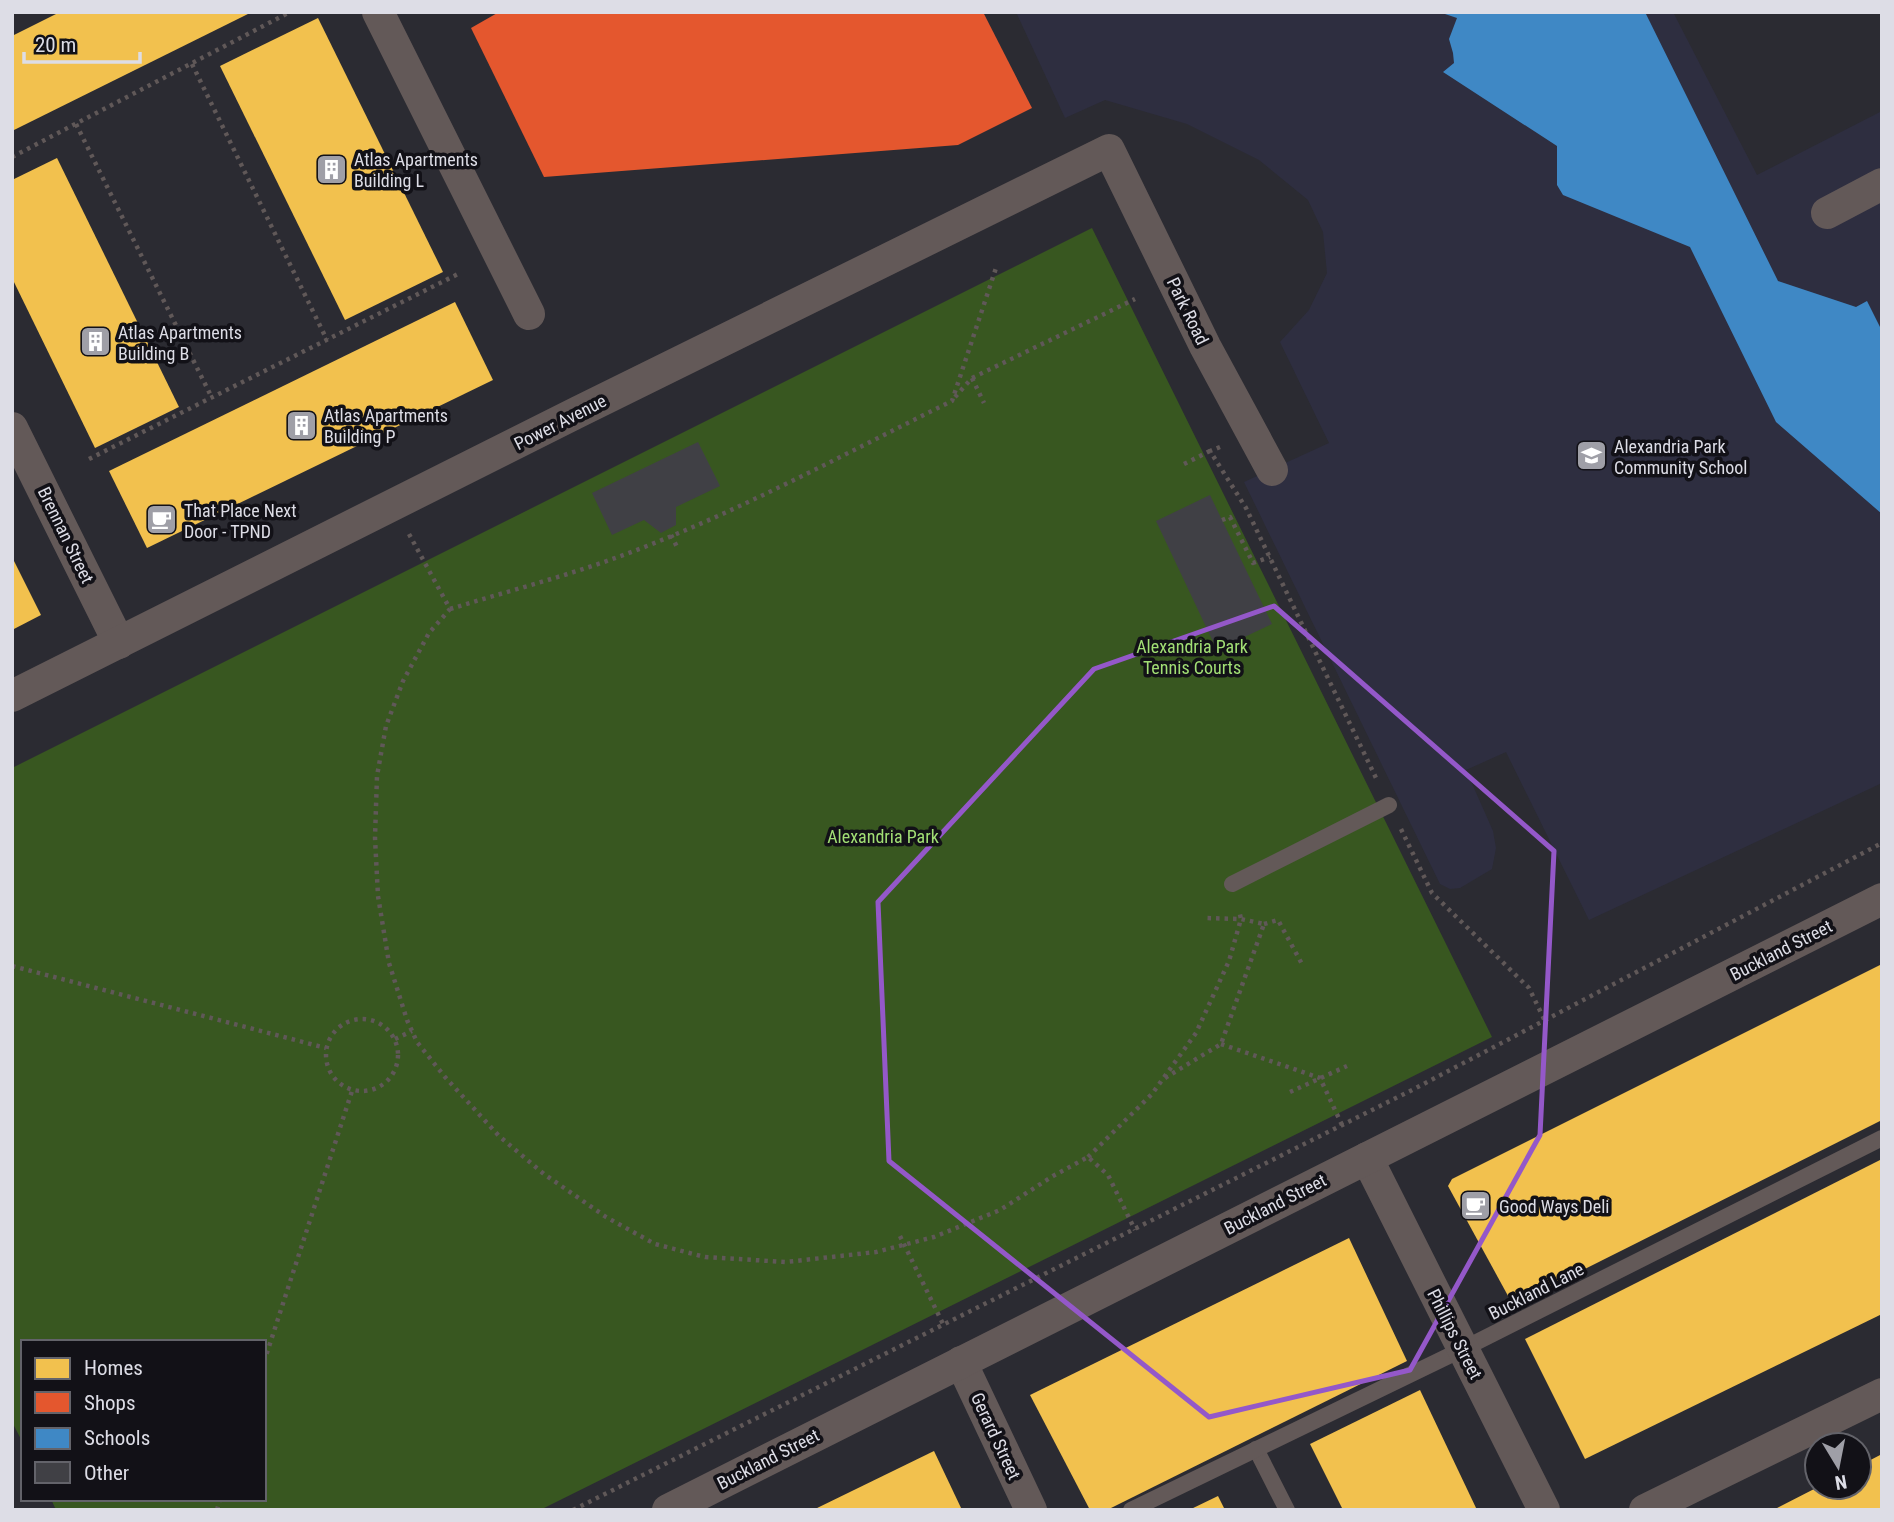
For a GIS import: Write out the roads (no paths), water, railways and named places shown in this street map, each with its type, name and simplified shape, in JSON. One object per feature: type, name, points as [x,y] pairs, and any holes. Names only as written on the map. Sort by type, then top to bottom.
[{"type":"street","points":[[386,15],[529,314]]},
{"type":"street","name":"Park Road","points":[[1109,150],[1205,346],[1272,470]]},
{"type":"street","name":"Power Avenue","points":[[12,696],[1109,150]]},
{"type":"street","points":[[1827,213],[1882,184]]},
{"type":"street","name":"Brennan Street","points":[[12,428],[119,643]]},
{"type":"street","name":"Buckland Street","points":[[668,1510],[1882,899]]},
{"type":"street","name":"Phillips Street","points":[[1367,1158],[1544,1510]]},
{"type":"street","name":"Gerard Street","points":[[961,1362],[1031,1510]]},
{"type":"street","points":[[1645,1510],[1882,1394]]},
{"type":"lane","points":[[1232,884],[1389,805]]},
{"type":"lane","name":"Buckland Lane","points":[[1131,1510],[1463,1349],[1882,1138]]},
{"type":"lane","points":[[1256,1449],[1287,1510]]},
{"type":"place","name":"Atlas Apartments Building L","points":[[331,169]]},
{"type":"place","name":"Atlas Apartments Building B","points":[[95,342]]},
{"type":"place","name":"Atlas Apartments Building P","points":[[301,425]]},
{"type":"place","name":"Alexandria Park Community School","points":[[1591,456]]},
{"type":"place","name":"That Place Next Door - TPND","points":[[161,520]]},
{"type":"place","name":"Good Ways Deli","points":[[1476,1206]]},
{"type":"park label","name":"Alexandria Park Tennis Courts","points":[[1192,656]]},
{"type":"park label","name":"Alexandria Park","points":[[883,836]]}]
